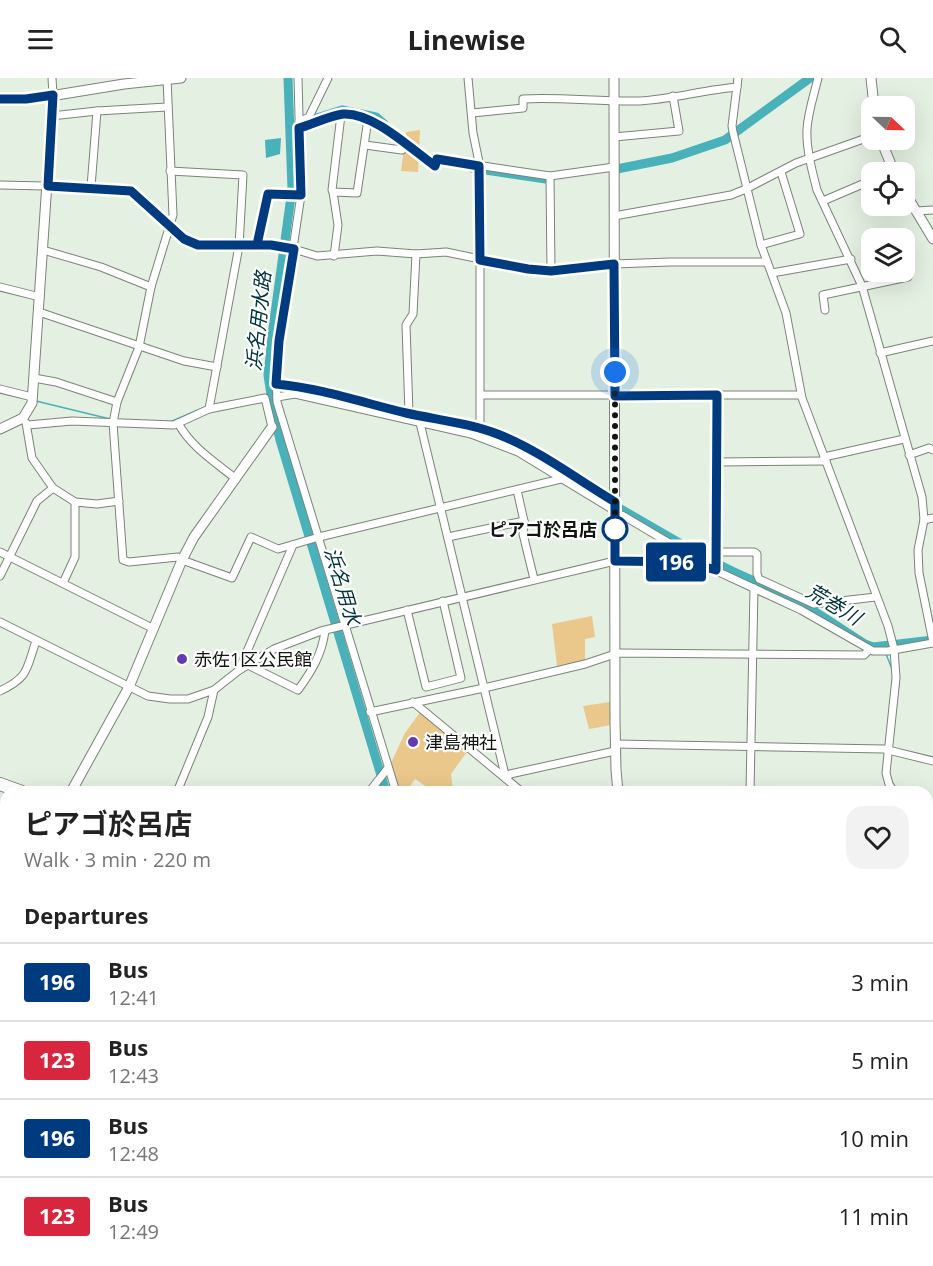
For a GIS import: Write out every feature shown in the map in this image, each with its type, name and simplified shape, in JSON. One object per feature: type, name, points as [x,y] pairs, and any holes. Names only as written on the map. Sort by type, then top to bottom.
[{"type":"street","points":[[52,78],[48,186],[34,378],[32,403],[25,422],[28,445],[32,458],[53,488],[75,502],[97,504],[119,501]]},
{"type":"street","points":[[0,99],[26,99],[181,78]]},
{"type":"street","points":[[298,78],[298,195],[279,341],[277,397],[343,625],[394,786]]},
{"type":"street","points":[[299,125],[309,117],[328,78]]},
{"type":"street","points":[[468,78],[473,133],[480,168],[480,428]]},
{"type":"street","points":[[614,78],[615,747],[618,786]]},
{"type":"street","points":[[738,78],[732,126],[761,245],[786,313],[801,395],[888,626],[894,649],[896,678],[887,778],[891,786]]},
{"type":"street","points":[[277,397],[295,394],[421,419],[480,428],[518,443],[622,515],[713,569],[812,616],[869,650],[880,652],[933,641],[918,560],[924,520],[922,497],[862,286],[818,190],[810,158],[808,117],[818,78]]},
{"type":"street","points":[[871,78],[873,96]]},
{"type":"street","points":[[167,80],[173,215],[151,287],[139,347],[117,402],[113,423],[123,560],[129,562],[175,557],[232,578],[250,537],[278,549],[561,479]]},
{"type":"street","points":[[472,113],[523,108],[523,99],[643,101],[737,87]]},
{"type":"street","points":[[614,137],[679,131],[673,96]]},
{"type":"street","points":[[51,116],[167,106]]},
{"type":"street","points":[[91,188],[97,111]]},
{"type":"street","points":[[299,125],[344,114],[368,119],[376,121],[404,143],[436,162],[480,168],[550,176],[614,167]]},
{"type":"street","points":[[334,256],[338,225],[332,190],[341,116]]},
{"type":"street","points":[[333,192],[357,194],[368,119]]},
{"type":"street","points":[[614,216],[731,195],[796,163],[861,140]]},
{"type":"street","points":[[365,145],[402,150],[404,143]]},
{"type":"street","points":[[170,171],[243,175],[239,246],[209,409]]},
{"type":"street","points":[[761,245],[800,234],[781,172]]},
{"type":"street","points":[[550,176],[551,271]]},
{"type":"street","points":[[0,185],[131,191],[184,239],[198,245],[280,246],[317,256],[377,251],[416,255],[446,252],[528,269],[551,271],[614,264],[767,262]]},
{"type":"street","points":[[824,201],[861,185]]},
{"type":"street","points":[[256,246],[268,194],[298,195]]},
{"type":"street","points":[[933,210],[916,211],[933,239]]},
{"type":"street","points":[[43,250],[101,267],[151,287]]},
{"type":"street","points":[[409,413],[406,324],[413,314],[416,255]]},
{"type":"street","points":[[772,273],[851,259]]},
{"type":"street","points":[[825,310],[823,295],[882,282]]},
{"type":"street","points":[[0,287],[40,297]]},
{"type":"street","points":[[39,312],[184,361],[217,367]]},
{"type":"street","points":[[880,353],[933,341]]},
{"type":"street","points":[[34,378],[56,382],[117,402]]},
{"type":"street","points":[[276,384],[296,386],[409,413],[421,419],[489,440],[518,452],[561,479],[615,508]]},
{"type":"street","points":[[0,389],[32,397]]},
{"type":"street","points":[[481,395],[801,395]]},
{"type":"street","points":[[713,569],[717,552],[717,395]]},
{"type":"street","points":[[0,429],[25,422],[72,421],[162,425],[178,423],[209,409],[265,398],[272,427]]},
{"type":"street","points":[[75,786],[129,687],[182,560],[194,537],[281,415]]},
{"type":"street","points":[[421,419],[461,597],[506,779]]},
{"type":"street","points":[[178,423],[185,436],[195,446],[236,479]]},
{"type":"street","points":[[718,462],[825,459],[904,438]]},
{"type":"street","points":[[909,455],[929,448],[933,450]]},
{"type":"street","points":[[0,576],[37,501],[53,488]]},
{"type":"street","points":[[517,490],[524,521],[523,534],[534,579]]},
{"type":"street","points":[[63,583],[75,557],[75,502]]},
{"type":"street","points":[[924,520],[933,518]]},
{"type":"street","points":[[448,537],[524,521]]},
{"type":"street","points":[[238,671],[293,545]]},
{"type":"street","points":[[0,552],[154,629]]},
{"type":"street","points":[[717,552],[754,552],[757,556],[759,579],[806,602],[819,604],[876,597]]},
{"type":"street","points":[[0,622],[148,696],[188,699],[214,690],[238,671],[274,649],[343,625],[615,561],[687,562],[713,569]]},
{"type":"street","points":[[750,786],[754,588]]},
{"type":"street","points":[[407,610],[426,687],[461,678],[444,601]]},
{"type":"street","points":[[248,665],[298,690],[312,670],[328,630]]},
{"type":"street","points":[[0,691],[17,683],[25,674],[36,641]]},
{"type":"street","points":[[370,712],[484,688],[618,653],[864,655],[869,650]]},
{"type":"street","points":[[179,786],[208,717],[214,690]]},
{"type":"street","points":[[413,702],[515,786]]},
{"type":"street","points":[[506,779],[510,774],[615,747],[751,746],[889,750],[933,760]]},
{"type":"street","points":[[374,786],[387,770]]},
{"type":"shaded area","points":[[420,130],[418,172],[401,171],[406,132]]},
{"type":"shaded area","points":[[592,616],[595,637],[585,639],[585,661],[557,666],[552,624]]},
{"type":"shaded area","points":[[610,702],[611,725],[589,729],[583,706]]},
{"type":"shaded area","points":[[421,711],[469,749],[451,774],[452,786],[425,786],[415,779],[410,786],[397,786],[390,765],[405,733]]},
{"type":"water","points":[[281,138],[280,154],[266,158],[265,140]]},
{"type":"waterway","name":"浜名用水","points":[[288,78],[292,189],[268,375],[280,440],[384,786]]},
{"type":"waterway","points":[[617,169],[672,158],[725,140],[810,78]]},
{"type":"waterway","points":[[301,123],[342,110],[376,117],[384,124]]},
{"type":"waterway","points":[[472,168],[546,179]]},
{"type":"waterway","name":"荒巻川","points":[[280,389],[295,388],[402,415]]},
{"type":"waterway","points":[[36,401],[110,419]]},
{"type":"waterway","points":[[170,422],[205,407]]},
{"type":"waterway","name":"荒巻川","points":[[463,429],[494,437],[516,446],[714,563]]},
{"type":"waterway","name":"荒巻川","points":[[722,566],[796,600],[873,647],[933,640]]},
{"type":"waterway","points":[[886,654],[892,669]]},
{"type":"waterway","points":[[897,697],[899,684]]},
{"type":"bus line","name":"196","points":[[0,99],[26,99],[53,95],[48,186],[131,191],[184,239],[198,245],[271,245],[294,249],[279,341],[276,384],[296,386],[480,428],[500,435],[518,443],[615,502],[615,561],[687,562],[716,570],[717,395],[615,396],[614,264],[551,271],[480,260],[479,166],[437,159],[435,166],[376,121],[344,114],[299,128],[301,195],[268,194],[258,240]]},
{"type":"place","name":"ピアゴ於呂店","points":[[615,529]]},
{"type":"place","name":"赤佐1区公民館","points":[[182,659]]},
{"type":"place","name":"津島神社","points":[[413,742]]},
{"type":"route","points":[[615,372],[615,537],[615,529]]},
{"type":"water label","name":"浜名用水路","points":[[258,321]]}]
